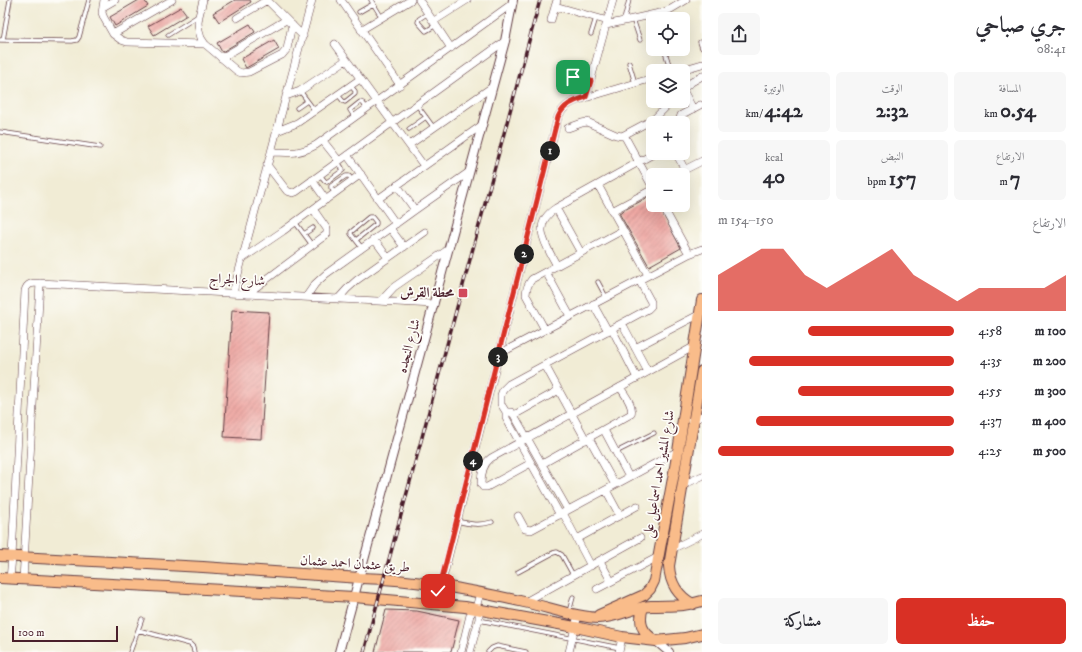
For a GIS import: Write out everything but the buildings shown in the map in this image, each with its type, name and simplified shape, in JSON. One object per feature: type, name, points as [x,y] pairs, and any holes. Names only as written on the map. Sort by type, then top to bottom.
[{"type":"main road","name":"شارع المشير احمد اسماعيل على","points":[[593,618],[640,598],[647,592],[654,581],[683,423],[702,300]]},
{"type":"main road","name":"شارع المشير احمد اسماعيل على","points":[[698,602],[683,598],[679,594],[673,584],[669,566],[683,485],[698,418],[702,370]]},
{"type":"main road","name":"طريق عثمان احمد عثمان","points":[[0,556],[203,567],[360,578],[384,578],[480,593],[593,618],[607,618],[650,606],[684,606],[698,602]]},
{"type":"main road","points":[[5,578],[354,597],[476,608],[622,637],[656,642],[702,634]]},
{"type":"main road","points":[[436,585],[436,590],[467,596],[469,602],[465,607]]},
{"type":"main road","points":[[644,607],[640,620],[642,627],[645,633],[656,642]]},
{"type":"street","points":[[115,0],[103,4],[104,18],[113,34],[121,40],[127,42],[205,44]]},
{"type":"street","points":[[113,34],[172,0]]},
{"type":"street","points":[[203,0],[199,16],[199,31],[201,38],[205,44],[241,73],[249,72],[282,55],[287,49],[292,25]]},
{"type":"street","points":[[237,18],[267,0],[303,36]]},
{"type":"street","points":[[233,293],[312,0]]},
{"type":"street","points":[[361,30],[411,0]]},
{"type":"street","points":[[419,0],[452,48]]},
{"type":"street","points":[[435,23],[466,0]]},
{"type":"street","points":[[586,97],[614,0]]},
{"type":"street","points":[[551,20],[556,3],[607,23],[624,21],[668,10],[685,0]]},
{"type":"street","points":[[343,1],[361,30],[400,85]]},
{"type":"street","points":[[271,152],[294,153],[310,149],[323,141],[452,48],[513,1]]},
{"type":"street","name":"شارع النجده","points":[[339,652],[482,125],[513,1]]},
{"type":"street","points":[[221,58],[286,20]]},
{"type":"street","points":[[268,165],[287,191],[296,192],[504,41]]},
{"type":"street","points":[[335,44],[424,166]]},
{"type":"street","points":[[286,96],[300,91],[346,60]]},
{"type":"street","points":[[690,68],[702,64]]},
{"type":"street","points":[[690,83],[702,76]]},
{"type":"street","points":[[277,131],[297,123],[360,78]]},
{"type":"street","points":[[436,585],[457,521],[472,465],[558,117],[566,106],[575,101],[646,80]]},
{"type":"street","points":[[409,145],[492,87]]},
{"type":"street","points":[[690,105],[692,109]]},
{"type":"street","points":[[681,116],[700,105]]},
{"type":"street","points":[[568,128],[587,122],[620,136],[651,121],[665,108]]},
{"type":"street","points":[[378,199],[482,125]]},
{"type":"street","points":[[624,135],[646,174]]},
{"type":"street","points":[[323,141],[338,162]]},
{"type":"street","points":[[347,155],[378,199],[404,247]]},
{"type":"street","points":[[557,266],[543,240],[542,230],[545,219],[556,208],[646,158]]},
{"type":"street","points":[[689,168],[702,161]]},
{"type":"street","points":[[306,297],[320,279],[469,172]]},
{"type":"street","points":[[242,259],[361,174]]},
{"type":"street","points":[[312,180],[326,200]]},
{"type":"street","points":[[397,185],[415,210]]},
{"type":"street","points":[[598,185],[648,275]]},
{"type":"street","points":[[612,211],[646,191]]},
{"type":"street","points":[[556,208],[580,253]]},
{"type":"street","points":[[247,294],[326,236],[328,232],[313,209]]},
{"type":"street","points":[[666,212],[689,254]]},
{"type":"street","points":[[545,330],[528,299],[526,290],[529,282],[623,230]]},
{"type":"street","points":[[338,299],[352,284],[425,232]]},
{"type":"street","points":[[374,239],[388,258]]},
{"type":"street","points":[[381,302],[394,287],[448,249]]},
{"type":"street","points":[[499,354],[648,275],[702,249]]},
{"type":"street","points":[[546,272],[570,316]]},
{"type":"street","points":[[564,513],[531,463],[506,418],[506,412],[501,404],[501,394],[506,387],[648,309],[651,306],[650,300],[639,280]]},
{"type":"street","points":[[5,578],[12,557],[25,288],[28,284],[40,283],[23,580]]},
{"type":"street","name":"شارع الجراج","points":[[40,283],[434,304]]},
{"type":"street","points":[[593,304],[610,330],[637,378]]},
{"type":"street","points":[[635,348],[700,314]]},
{"type":"street","points":[[622,323],[648,372]]},
{"type":"street","points":[[531,463],[486,487],[483,487],[481,483],[484,468],[488,460],[694,346]]},
{"type":"street","points":[[545,365],[571,414],[588,439],[615,485]]},
{"type":"street","points":[[542,464],[629,416],[632,412],[631,407],[620,387]]},
{"type":"street","points":[[514,415],[559,390]]},
{"type":"street","points":[[506,412],[511,412],[514,415],[542,464],[564,513],[591,566]]},
{"type":"street","points":[[683,423],[698,418]]},
{"type":"street","points":[[604,430],[630,477]]},
{"type":"street","points":[[17,450],[31,451]]},
{"type":"street","points":[[518,516],[525,529],[533,530],[678,451]]},
{"type":"street","points":[[472,465],[484,468]]},
{"type":"street","points":[[683,485],[702,476]]},
{"type":"street","points":[[606,490],[620,516]]},
{"type":"street","points":[[577,539],[637,506]]},
{"type":"street","points":[[672,549],[702,534]]},
{"type":"street","points":[[524,602],[640,538]]},
{"type":"street","points":[[597,589],[658,557]]},
{"type":"street","points":[[600,561],[611,581]]},
{"type":"street","points":[[461,652],[471,613],[476,608],[480,593]]},
{"type":"street","points":[[470,652],[479,620],[479,614],[476,608]]},
{"type":"street","points":[[569,652],[575,627],[573,614]]},
{"type":"street","points":[[619,650],[622,637]]},
{"type":"street","points":[[656,642],[669,652]]},
{"type":"lane","points":[[10,0],[2,40],[72,41],[77,40],[79,37],[89,0]]},
{"type":"lane","points":[[624,21],[629,0]]},
{"type":"lane","points":[[359,12],[372,2],[382,18]]},
{"type":"lane","points":[[428,13],[419,19],[418,22],[426,31],[435,23]]},
{"type":"lane","points":[[168,35],[199,16]]},
{"type":"lane","points":[[591,34],[596,18]]},
{"type":"lane","points":[[633,19],[640,40]]},
{"type":"lane","points":[[700,42],[702,48]]},
{"type":"lane","points":[[629,63],[635,83]]},
{"type":"lane","points":[[573,77],[591,81]]},
{"type":"lane","points":[[300,91],[315,111]]},
{"type":"lane","points":[[297,108],[307,101]]},
{"type":"lane","points":[[417,105],[434,128]]},
{"type":"lane","points":[[409,129],[426,117]]},
{"type":"lane","points":[[0,132],[100,147]]},
{"type":"lane","points":[[356,240],[376,224],[372,217],[369,217],[351,231],[351,234],[362,248]]},
{"type":"lane","points":[[295,222],[312,246]]},
{"type":"lane","points":[[304,234],[313,228]]},
{"type":"lane","points":[[598,282],[606,297]]},
{"type":"lane","points":[[616,452],[654,432]]},
{"type":"lane","points":[[457,521],[476,525],[492,522]]},
{"type":"lane","points":[[518,572],[553,552],[557,552],[562,555],[574,575]]},
{"type":"lane","points":[[572,597],[573,614]]},
{"type":"lane","points":[[130,652],[142,619]]},
{"type":"lane","points":[[479,620],[619,650]]},
{"type":"lane","points":[[138,630],[190,644],[193,647],[194,652]]},
{"type":"lane","points":[[488,652],[496,646],[526,652]]},
{"type":"railway","points":[[364,652],[540,0]]},
{"type":"place","name":"محطة القرش","points":[[463,293]]},
{"type":"route","points":[[438,591],[432,584],[440,586],[472,465],[558,117],[563,109],[570,103],[586,97],[591,81],[573,77]]}]
